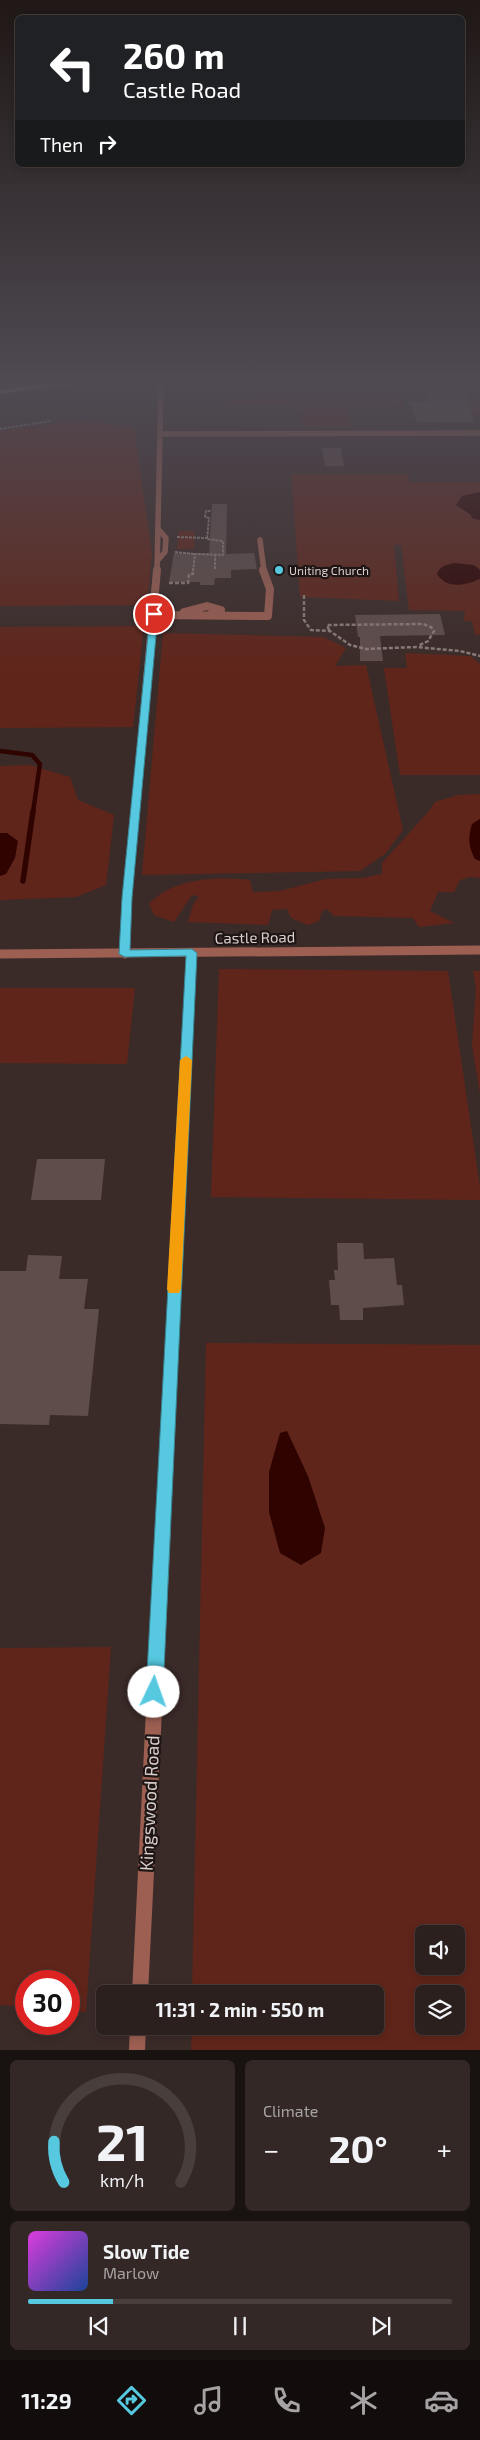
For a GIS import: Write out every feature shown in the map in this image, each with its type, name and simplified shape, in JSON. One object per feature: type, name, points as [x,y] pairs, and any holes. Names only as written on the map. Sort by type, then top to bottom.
[{"type":"street","points":[[125,954],[127,898],[154,614],[160,531],[161,479]]},
{"type":"street","points":[[154,614],[268,616],[272,602],[268,578],[264,574],[260,540]]},
{"type":"street","points":[[176,615],[196,604],[213,606],[221,610],[213,614],[200,615]]},
{"type":"street","name":"Castle Road","points":[[0,954],[480,950]]},
{"type":"street","name":"Kingswood Road","points":[[140,1985],[192,953]]},
{"type":"street","points":[[137,2050],[138,2035]]},
{"type":"path","points":[[207,538],[208,518],[205,518],[206,510],[212,511]]},
{"type":"path","points":[[171,537],[207,538],[223,541],[222,554],[172,552]]},
{"type":"path","points":[[167,583],[188,583],[189,574],[193,574],[195,554]]},
{"type":"path","points":[[215,569],[216,554]]},
{"type":"path","points":[[304,595],[304,620],[312,630],[330,631]]},
{"type":"path","points":[[416,647],[428,642],[434,630],[431,627],[423,624],[327,625],[330,631],[350,645],[366,649],[416,647],[460,651],[480,656]]},
{"type":"shaded area","points":[[0,479],[141,479],[152,553],[147,605],[0,606]]},
{"type":"shaded area","points":[[291,479],[409,479],[410,482],[480,482],[480,635],[475,635],[472,621],[464,621],[465,611],[409,610],[401,545],[394,545],[399,601],[300,597]]},
{"type":"shaded area","points":[[480,492],[480,520],[472,518],[471,515],[456,505],[462,496]]},
{"type":"shaded area","points":[[179,531],[195,531],[194,549],[177,549]]},
{"type":"shaded area","points":[[454,563],[474,565],[480,570],[480,579],[457,585],[441,579],[437,574],[438,571],[446,565]]},
{"type":"shaded area","points":[[144,626],[133,727],[0,728],[0,627]]},
{"type":"shaded area","points":[[163,633],[323,637],[346,648],[335,666],[366,665],[403,830],[385,854],[360,871],[142,875]]},
{"type":"shaded area","points":[[405,653],[470,656],[480,664],[480,775],[400,775],[384,668],[407,668]]},
{"type":"shaded area","points":[[30,765],[70,777],[78,800],[114,815],[106,885],[76,897],[0,900],[0,766]]},
{"type":"shaded area","points":[[480,794],[480,878],[471,877],[460,880],[454,892],[438,892],[430,911],[454,923],[419,927],[413,918],[334,916],[327,909],[322,911],[319,921],[308,925],[291,918],[287,909],[272,910],[268,925],[188,922],[193,905],[199,896],[192,895],[174,922],[154,915],[149,904],[159,895],[170,889],[183,884],[209,879],[250,880],[253,892],[280,891],[326,879],[363,878],[382,874],[382,863],[435,802],[458,795]]},
{"type":"shaded area","points":[[480,819],[480,861],[475,859],[469,838],[472,824]]},
{"type":"shaded area","points":[[0,833],[7,833],[18,841],[15,858],[6,874],[0,876]]},
{"type":"shaded area","points":[[219,969],[448,971],[480,1187],[480,1200],[211,1197]]},
{"type":"shaded area","points":[[473,971],[480,971],[480,1094],[472,1045],[476,988]]},
{"type":"shaded area","points":[[0,988],[135,988],[127,1064],[0,1063]]},
{"type":"shaded area","points":[[206,1343],[480,1345],[480,2050],[191,2050],[192,2035],[384,2035],[384,1985],[192,1985]]},
{"type":"shaded area","points":[[287,1431],[308,1476],[325,1528],[321,1553],[301,1565],[280,1553],[269,1512],[269,1472],[280,1433]]},
{"type":"shaded area","points":[[111,1647],[86,2012],[80,2012],[80,1970],[15,1970],[15,2006],[0,2005],[0,1648]]},
{"type":"building","points":[[212,504],[227,504],[226,554],[254,553],[257,569],[231,570],[231,578],[215,578],[214,585],[200,585],[200,582],[169,582],[174,553],[209,553]]},
{"type":"building","points":[[440,614],[445,635],[380,636],[383,661],[360,661],[360,637],[358,637],[355,615]]},
{"type":"building","points":[[37,1159],[105,1159],[101,1200],[31,1200]]},
{"type":"building","points":[[337,1243],[363,1243],[364,1259],[394,1258],[397,1285],[402,1285],[404,1305],[363,1308],[363,1320],[340,1320],[339,1305],[331,1305],[329,1280],[335,1280],[334,1270],[338,1270]]},
{"type":"building","points":[[28,1255],[62,1256],[59,1279],[88,1279],[84,1309],[99,1309],[88,1416],[50,1415],[49,1425],[0,1424],[0,1271],[26,1271]]},
{"type":"waterway","points":[[0,751],[32,755],[40,764],[33,812]]},
{"type":"waterway","points":[[23,881],[33,811]]},
{"type":"slow traffic","points":[[174,1289],[186,1060]]},
{"type":"place","name":"Uniting Church","points":[[279,570]]},
{"type":"route","points":[[154,614],[127,898],[125,954],[192,953],[154,1692]]}]
